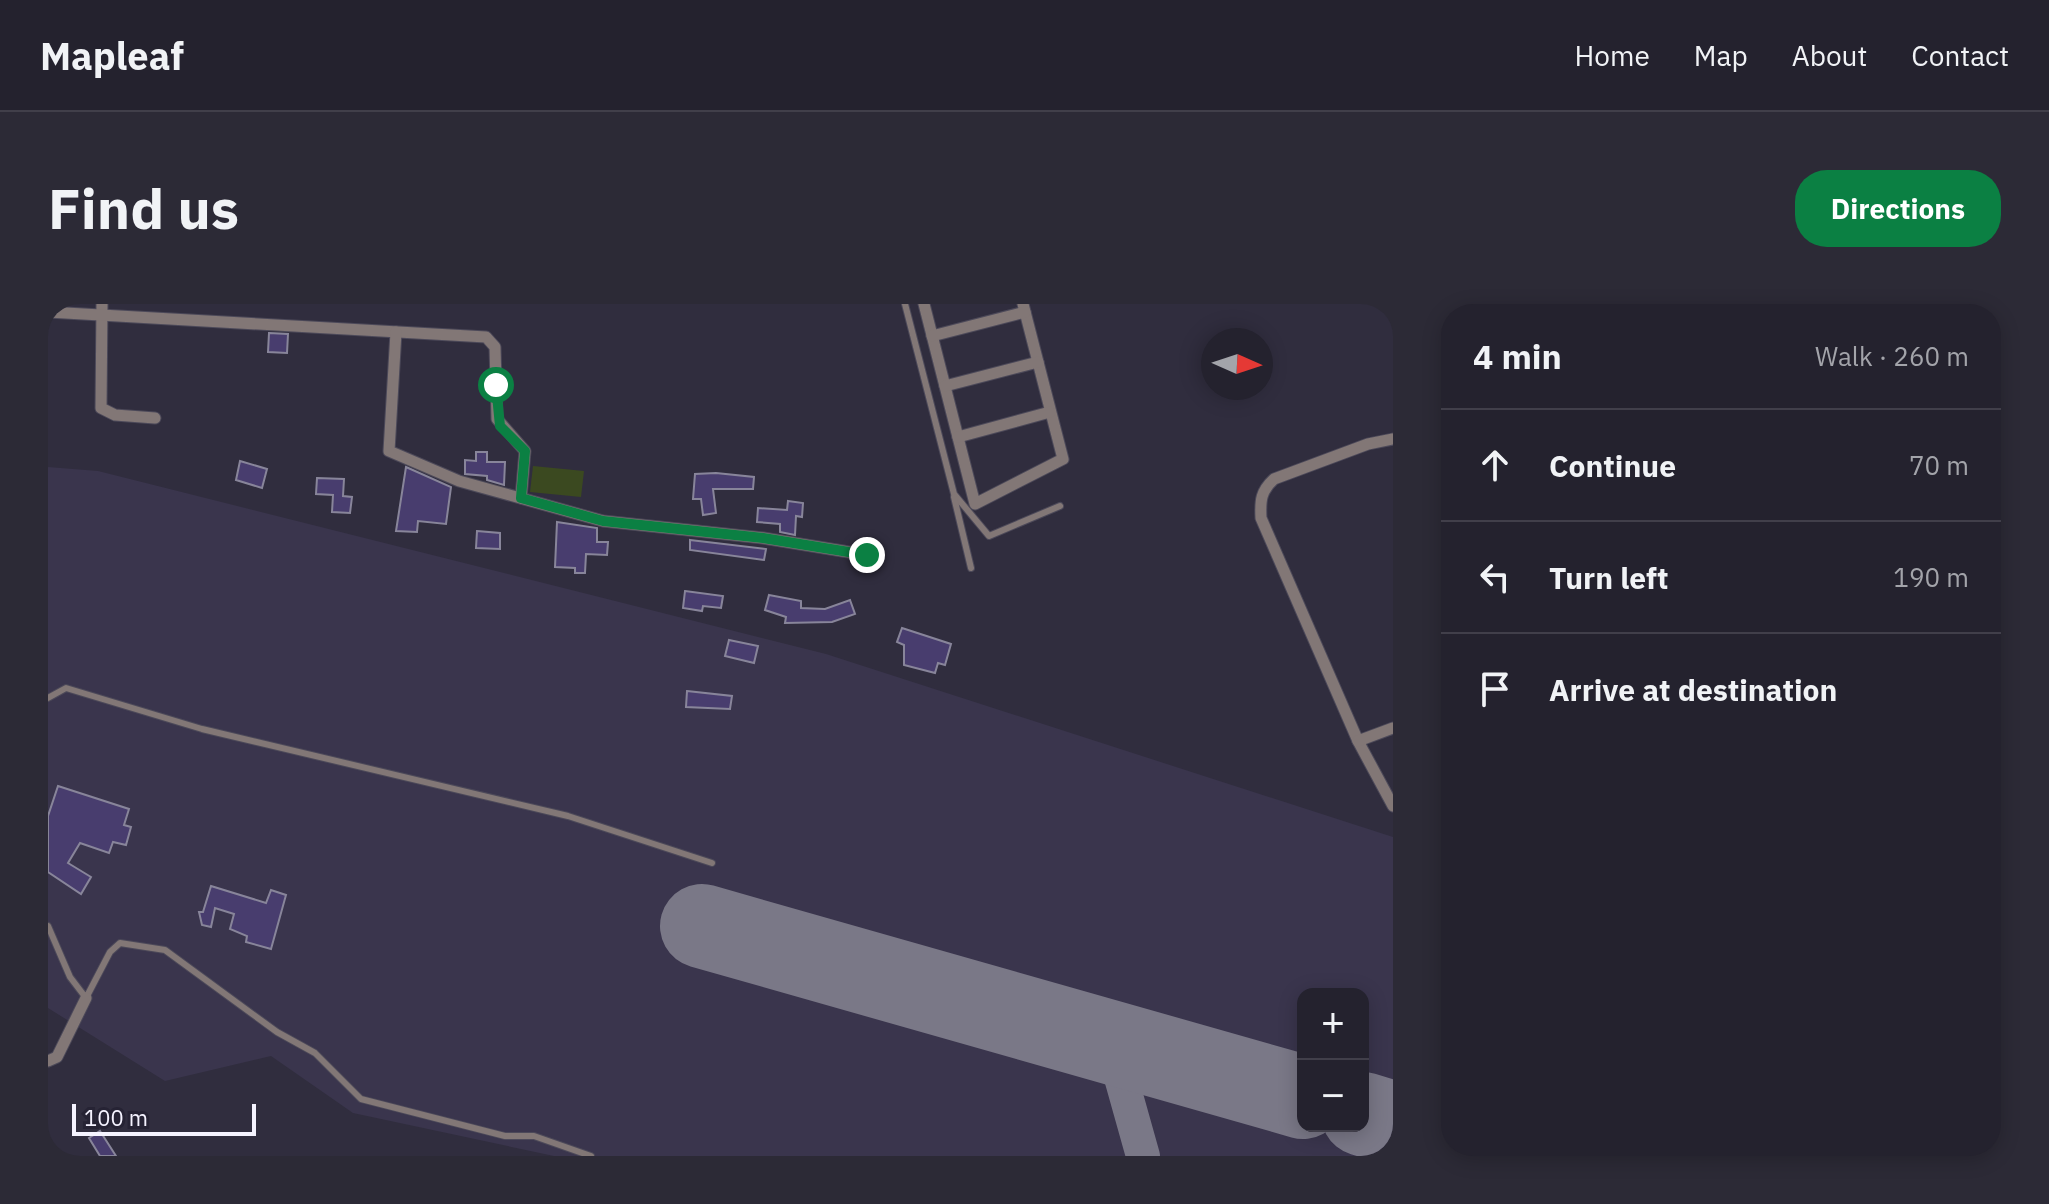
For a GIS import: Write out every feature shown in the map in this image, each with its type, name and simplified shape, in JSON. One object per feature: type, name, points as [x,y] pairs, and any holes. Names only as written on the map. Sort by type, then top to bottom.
[{"type":"street","points":[[924,304],[932,336],[975,504],[1063,459],[1024,308],[932,336]]},
{"type":"street","points":[[48,312],[102,310],[477,336],[492,341],[496,356],[497,419],[525,451],[521,498]]},
{"type":"street","points":[[102,310],[101,408],[115,415],[155,418]]},
{"type":"street","points":[[396,332],[389,451],[459,481],[603,521],[763,538],[867,555]]},
{"type":"street","points":[[945,386],[1038,362]]},
{"type":"street","points":[[958,437],[1050,412]]},
{"type":"street","points":[[1393,439],[1368,444],[1274,479],[1264,489],[1260,502],[1261,518],[1358,741],[1393,806]]},
{"type":"street","points":[[1358,741],[1393,728]]},
{"type":"street","points":[[48,1061],[57,1057],[86,998]]},
{"type":"lane","points":[[905,304],[971,568]]},
{"type":"lane","points":[[954,494],[989,536],[1060,506]]},
{"type":"lane","points":[[48,698],[66,688],[92,694],[202,729],[568,816],[712,863]]},
{"type":"lane","points":[[48,926],[70,977],[86,998],[110,952],[120,943],[165,950],[277,1032],[315,1053],[361,1099],[505,1136],[534,1136],[591,1156]]},
{"type":"shaded area","points":[[48,467],[98,471],[826,654],[1393,837],[1393,1156],[554,1156],[353,1113],[271,1056],[165,1081],[48,1008]]},
{"type":"green space","points":[[533,466],[584,471],[581,497],[530,492]]},
{"type":"building","points":[[269,333],[288,334],[287,353],[268,352]]},
{"type":"building","points":[[476,452],[487,452],[487,462],[505,462],[504,485],[487,480],[487,476],[465,474],[465,460],[476,461]]},
{"type":"building","points":[[240,461],[267,469],[262,488],[236,480]]},
{"type":"building","points":[[406,467],[451,487],[446,524],[418,521],[417,532],[396,531]]},
{"type":"building","points":[[695,474],[754,477],[753,489],[713,489],[716,513],[703,515],[701,499],[693,499]]},
{"type":"building","points":[[317,478],[344,479],[343,496],[352,497],[350,513],[332,512],[333,495],[316,494]]},
{"type":"building","points":[[788,501],[803,503],[802,517],[796,516],[795,535],[780,532],[780,524],[757,522],[758,508],[787,510]]},
{"type":"building","points":[[557,522],[597,528],[597,542],[608,542],[607,555],[586,554],[585,573],[575,573],[575,568],[555,567]]},
{"type":"building","points":[[477,531],[500,533],[500,549],[476,548]]},
{"type":"building","points":[[690,540],[766,549],[764,560],[690,550]]},
{"type":"building","points":[[685,591],[723,596],[721,608],[703,606],[702,611],[683,608]]},
{"type":"building","points":[[769,595],[801,601],[801,608],[825,609],[850,600],[855,614],[832,622],[785,623],[786,617],[765,610]]},
{"type":"building","points":[[902,628],[951,644],[945,665],[938,663],[935,673],[904,665],[904,645],[897,642]]},
{"type":"building","points":[[729,640],[758,646],[754,663],[725,656]]},
{"type":"building","points":[[687,691],[732,696],[730,709],[686,707]]},
{"type":"building","points":[[58,786],[129,809],[124,825],[131,827],[126,845],[113,842],[109,853],[80,843],[68,863],[91,877],[81,894],[48,872],[48,816]]},
{"type":"building","points":[[211,886],[266,903],[271,890],[286,895],[271,949],[246,942],[247,936],[230,929],[234,914],[215,908],[211,927],[202,925],[199,912],[203,912]]},
{"type":"building","points":[[100,1131],[116,1156],[100,1156],[89,1138]]},
{"type":"taxiway","points":[[1111,1042],[1143,1156]]},
{"type":"runway","points":[[702,926],[1297,1095]]},
{"type":"runway","points":[[1369,1116],[1393,1123]]},
{"type":"route","points":[[496,385],[500,426],[525,451],[521,498],[603,521],[763,538],[867,555]]}]
